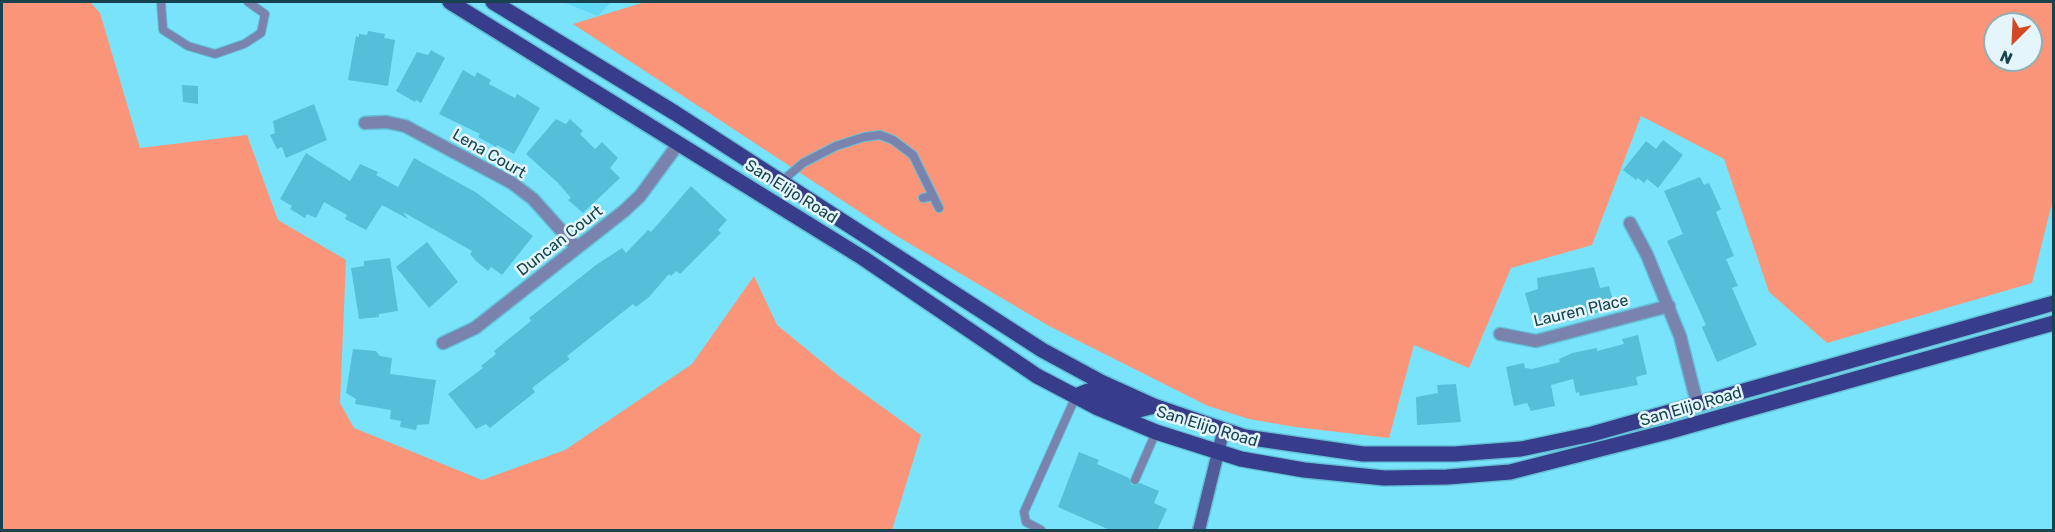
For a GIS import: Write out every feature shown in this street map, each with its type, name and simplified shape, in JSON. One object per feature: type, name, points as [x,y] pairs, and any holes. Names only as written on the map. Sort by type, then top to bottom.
[{"type":"main road","name":"San Elijo Road","points":[[450,2],[863,258],[1037,376],[1156,432],[1218,453],[1304,470],[1384,478],[1447,477],[1510,472],[1622,445],[2054,323]]},
{"type":"main road","name":"San Elijo Road","points":[[494,2],[782,181],[1042,350],[1101,382],[1154,406],[1223,432],[1328,451],[1363,454],[1455,454],[1521,449],[1697,403],[2054,303]]},
{"type":"main road","points":[[1076,396],[1088,391],[1098,393],[1135,411],[1154,406]]},
{"type":"street","name":"Lena Court","points":[[365,123],[386,122],[405,126],[512,183],[533,199],[577,248]]},
{"type":"street","name":"Duncan Court","points":[[443,343],[475,328],[640,196],[679,143]]},
{"type":"street","points":[[1630,222],[1669,306],[1687,356],[1697,403]]},
{"type":"street","name":"Lauren Place","points":[[1500,334],[1536,341],[1669,306]]},
{"type":"street","points":[[1199,531],[1223,432]]},
{"type":"lane","points":[[161,2],[163,30],[188,46],[215,54],[244,44],[261,33],[265,14],[248,2]]},
{"type":"lane","points":[[782,181],[803,163],[836,146],[864,137],[880,135],[893,140],[913,155],[939,208]]},
{"type":"lane","points":[[923,198],[933,196]]},
{"type":"lane","points":[[1041,531],[1026,522],[1024,512],[1076,396]]},
{"type":"lane","points":[[1135,480],[1156,432]]},
{"type":"shaded area","points":[[2,2],[90,2],[100,13],[140,148],[247,135],[278,220],[346,260],[340,403],[354,428],[482,480],[565,450],[692,364],[754,276],[777,325],[838,375],[921,435],[892,530],[2,530]]},
{"type":"shaded area","points":[[563,2],[611,2],[598,16]]},
{"type":"shaded area","points":[[645,2],[2053,2],[2053,199],[2032,283],[1827,343],[1769,292],[1724,159],[1641,116],[1592,245],[1511,268],[1469,368],[1414,345],[1389,438],[1249,419],[1208,406],[1049,326],[895,235],[573,24]]},
{"type":"building","points":[[368,31],[385,34],[384,38],[395,40],[388,86],[348,80],[356,36],[367,35]]},
{"type":"building","points":[[431,50],[445,58],[421,103],[416,100],[415,102],[396,91],[417,52],[428,55]]},
{"type":"building","points":[[463,70],[475,77],[477,72],[491,80],[489,84],[515,98],[517,94],[540,108],[514,154],[497,145],[496,147],[478,137],[480,134],[439,114]]},
{"type":"building","points":[[182,85],[198,86],[198,104],[183,102]]},
{"type":"building","points":[[314,104],[327,140],[286,158],[282,147],[277,149],[270,135],[275,133],[273,121]]},
{"type":"building","points":[[556,119],[566,124],[570,119],[583,131],[580,134],[595,149],[602,142],[618,158],[610,168],[620,178],[583,213],[568,200],[571,198],[558,183],[526,154]]},
{"type":"building","points":[[1663,140],[1683,155],[1658,188],[1647,179],[1644,183],[1638,178],[1636,180],[1623,170],[1646,141],[1656,149]]},
{"type":"building","points":[[306,153],[350,181],[360,164],[378,172],[376,175],[398,187],[414,158],[477,193],[533,236],[502,275],[491,267],[488,271],[470,254],[472,251],[403,212],[408,219],[382,205],[366,230],[345,219],[347,215],[324,202],[316,218],[307,214],[305,218],[290,209],[292,206],[280,199]]},
{"type":"building","points":[[1700,177],[1704,185],[1709,183],[1721,209],[1716,212],[1734,256],[1726,259],[1738,286],[1732,288],[1757,345],[1717,362],[1702,327],[1706,325],[1667,241],[1683,234],[1664,191]]},
{"type":"building","points":[[691,186],[727,220],[718,230],[721,233],[680,274],[676,271],[671,276],[669,274],[649,297],[636,307],[633,304],[567,356],[570,359],[532,388],[535,392],[490,428],[486,424],[476,429],[448,394],[483,368],[481,366],[496,354],[494,351],[531,321],[529,318],[596,265],[622,248],[626,253],[648,230],[651,232]]},
{"type":"building","points":[[427,242],[458,282],[429,308],[396,267]]},
{"type":"building","points":[[390,258],[398,311],[379,314],[379,317],[359,319],[351,268],[364,266],[364,261]]},
{"type":"building","points":[[1594,267],[1600,288],[1609,286],[1615,307],[1590,315],[1534,325],[1525,293],[1538,289],[1537,278]]},
{"type":"building","points":[[1638,335],[1647,374],[1636,377],[1638,385],[1580,396],[1579,392],[1576,393],[1573,379],[1551,385],[1555,406],[1531,411],[1527,403],[1514,406],[1506,367],[1524,363],[1525,368],[1532,369],[1560,362],[1559,359],[1572,353],[1597,348],[1597,351],[1624,344],[1622,339]]},
{"type":"building","points":[[353,349],[376,351],[380,356],[392,358],[390,374],[436,380],[429,424],[417,425],[416,430],[400,427],[401,421],[390,419],[391,410],[355,404],[356,399],[346,393]]},
{"type":"building","points":[[1456,384],[1461,422],[1417,425],[1416,397],[1438,393],[1437,385]]},
{"type":"building","points":[[1079,452],[1099,460],[1097,464],[1129,478],[1132,485],[1140,483],[1159,491],[1154,503],[1167,509],[1157,531],[1112,531],[1058,507]]}]
